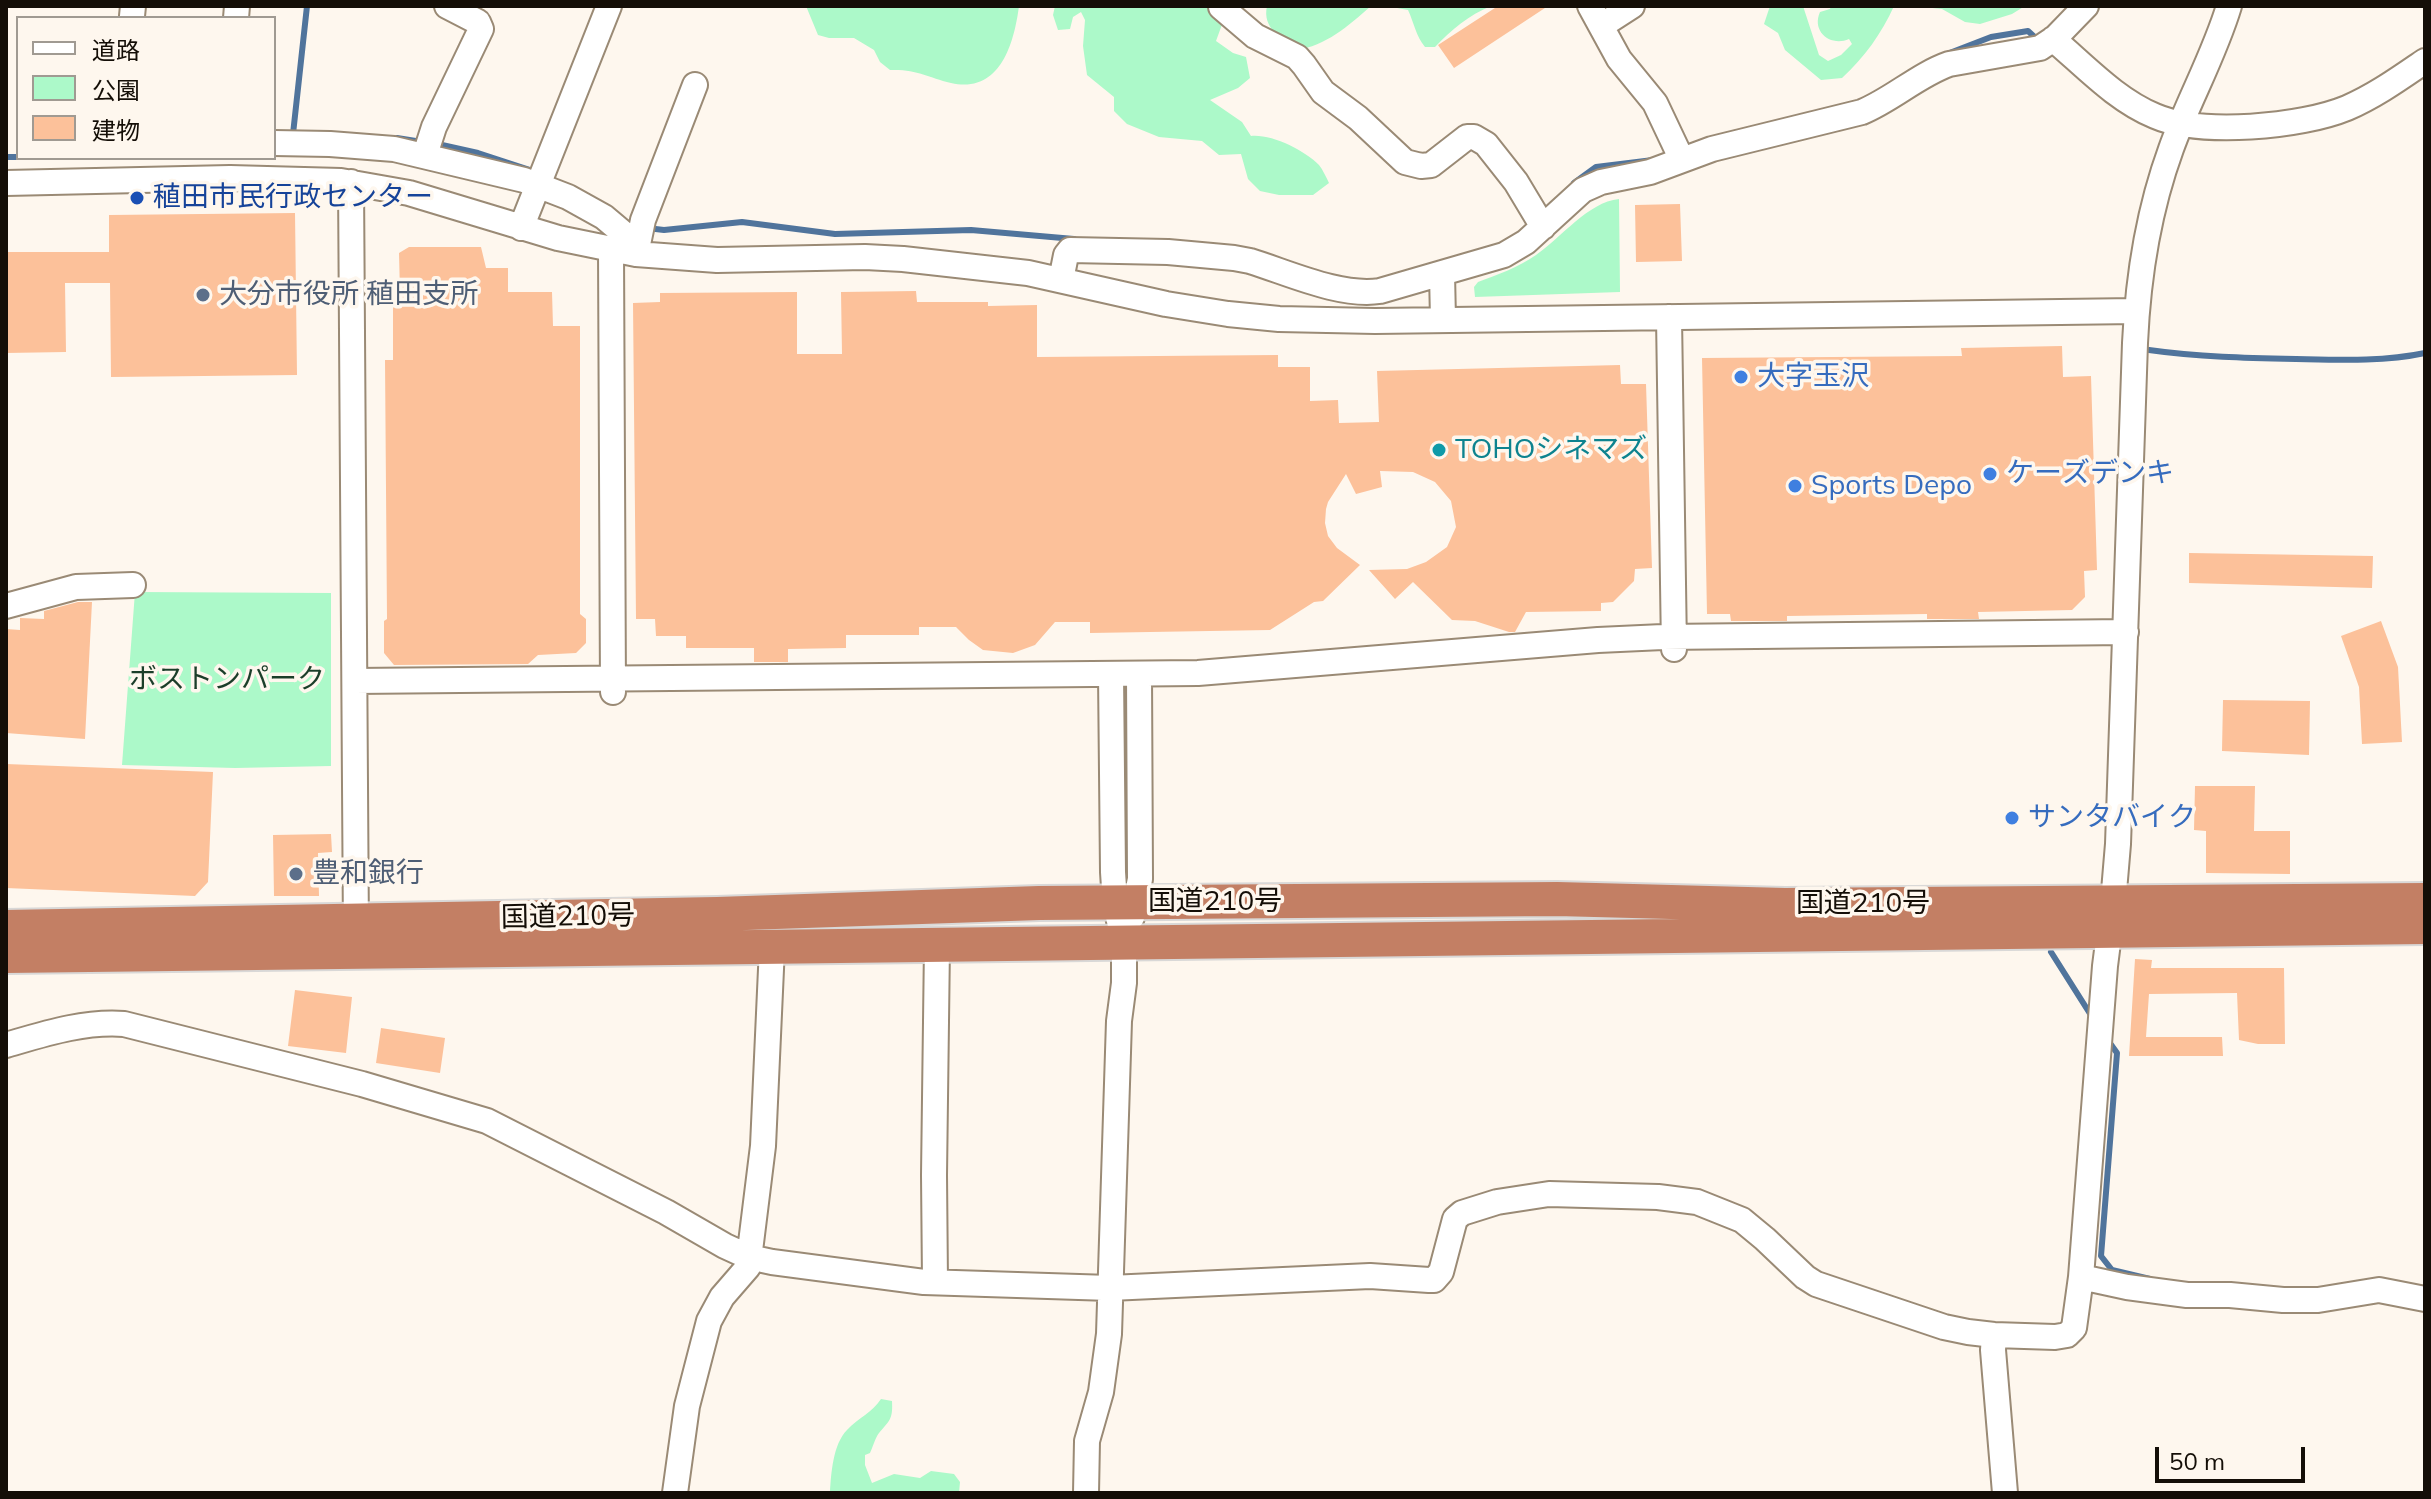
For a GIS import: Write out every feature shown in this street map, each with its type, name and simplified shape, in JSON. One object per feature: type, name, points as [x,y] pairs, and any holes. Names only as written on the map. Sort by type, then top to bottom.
[{"type":"highway","name":"国道210号","points":[[6,956],[717,914],[1009,904],[1557,899],[2423,926]]},
{"type":"highway","name":"国道210号","points":[[6,927],[772,947],[1124,943],[2112,917]]},
{"type":"street","points":[[425,155],[434,127],[481,29],[478,22],[447,6]]},
{"type":"street","points":[[521,228],[609,6]]},
{"type":"street","points":[[1632,6],[1595,16],[1623,65],[1655,103],[1682,160]]},
{"type":"street","points":[[1061,280],[1066,255],[1073,249],[1168,252],[1234,258],[1344,290],[1364,293],[1380,291],[1504,255],[1526,242],[1591,186],[1661,169],[1712,149],[1862,112],[1942,67],[1958,62],[2040,48],[2086,6]]},
{"type":"street","points":[[6,1045],[79,1027],[124,1024],[423,1101],[496,1125],[749,1257],[820,1270],[935,1282],[1110,1288],[1370,1276],[1434,1280],[1441,1272],[1455,1219],[1481,1205],[1549,1194],[1658,1197],[1697,1202],[1742,1220],[1816,1284],[1944,1327],[1994,1335],[2067,1335],[2074,1328],[2081,1277],[2105,966],[2112,917],[2126,637],[2136,311],[2148,226],[2164,170],[2229,6]]},
{"type":"street","points":[[1221,7],[1244,28],[1297,57],[1323,92],[1358,118],[1405,162],[1431,165],[1467,137],[1474,137],[1486,144],[1516,182],[1543,227]]},
{"type":"street","points":[[2053,39],[2124,99],[2156,117],[2181,124],[2237,128],[2323,116],[2343,110],[2374,95],[2425,61]]},
{"type":"street","points":[[614,687],[632,238],[695,85]]},
{"type":"street","points":[[276,143],[362,145],[541,178],[632,238]]},
{"type":"street","points":[[6,183],[230,168],[351,182],[409,193],[521,228],[632,238],[717,260],[903,259],[1005,270],[1166,304],[1254,317],[1331,321],[2136,311]]},
{"type":"street","points":[[351,182],[356,937]]},
{"type":"street","points":[[1442,273],[1443,320]]},
{"type":"street","points":[[1669,317],[1674,643]]},
{"type":"street","points":[[6,606],[84,586],[133,585]]},
{"type":"street","points":[[355,689],[1139,681],[1573,653],[1674,643],[2126,637]]},
{"type":"street","points":[[1086,1493],[1087,1441],[1103,1378],[1109,1334],[1119,1021],[1124,983],[1126,903],[1113,857],[1111,681]]},
{"type":"street","points":[[1126,903],[1140,879],[1139,681]]},
{"type":"street","points":[[935,1282],[937,945]]},
{"type":"street","points":[[675,1493],[687,1406],[709,1321],[722,1297],[744,1272],[749,1257],[763,1146],[772,947]]},
{"type":"street","points":[[2081,1277],[2187,1295],[2318,1300],[2379,1290],[2425,1299]]},
{"type":"street","points":[[1994,1335],[2005,1493]]},
{"type":"green space","points":[[806,6],[1019,6],[1013,36],[1002,63],[982,81],[968,84],[951,83],[915,72],[890,70],[880,62],[874,50],[854,38],[818,35]]},
{"type":"green space","points":[[1055,6],[1215,6],[1224,19],[1216,41],[1233,53],[1246,57],[1250,78],[1238,88],[1210,100],[1242,122],[1251,136],[1278,140],[1305,154],[1319,165],[1329,183],[1313,195],[1279,195],[1260,191],[1248,179],[1241,154],[1219,155],[1202,141],[1159,137],[1127,124],[1114,111],[1114,97],[1087,75],[1083,46],[1085,20],[1081,12],[1073,17],[1070,29],[1058,30],[1053,15]]},
{"type":"green space","points":[[1267,6],[1371,6],[1327,40],[1296,50],[1270,26]]},
{"type":"green space","points":[[1386,6],[1491,6],[1461,24],[1435,47],[1425,47],[1408,10]]},
{"type":"green space","points":[[1770,6],[1803,6],[1819,55],[1828,61],[1841,55],[1852,44],[1849,39],[1836,41],[1824,36],[1818,26],[1820,12],[1831,6],[1894,6],[1872,45],[1850,70],[1842,78],[1821,80],[1785,50],[1778,33],[1764,24]]},
{"type":"green space","points":[[1913,6],[2025,6],[2012,14],[1980,24],[1965,22],[1942,9]]},
{"type":"green space","points":[[1619,199],[1620,292],[1475,297],[1474,287],[1478,282],[1529,259],[1596,207]]},
{"type":"green space","name":"ボストンパーク","points":[[135,592],[331,593],[331,766],[235,768],[122,765]]},
{"type":"green space","points":[[881,1399],[892,1401],[892,1412],[870,1453],[865,1455],[865,1465],[872,1483],[894,1474],[920,1478],[931,1471],[954,1474],[960,1482],[959,1493],[830,1493],[834,1460],[842,1436]]},
{"type":"building","points":[[1498,6],[1548,6],[1454,68],[1438,45]]},
{"type":"building","points":[[1680,204],[1682,261],[1636,262],[1635,205]]},
{"type":"building","name":"大分市役所 稙田支所","points":[[295,213],[297,375],[111,377],[110,283],[65,283],[66,352],[6,353],[6,252],[109,252],[109,215]]},
{"type":"building","points":[[409,247],[481,247],[486,268],[508,268],[508,292],[552,292],[553,326],[580,326],[580,614],[586,619],[586,643],[576,653],[538,655],[528,664],[394,665],[384,653],[384,621],[387,619],[385,360],[393,360],[393,294],[400,293],[399,253]]},
{"type":"building","points":[[916,291],[917,302],[1037,305],[1037,357],[1278,355],[1278,367],[1310,367],[1310,401],[1338,400],[1339,423],[1379,422],[1377,371],[1620,365],[1621,384],[1646,384],[1652,568],[1635,569],[1634,581],[1613,602],[1601,603],[1601,611],[1526,612],[1515,632],[1475,621],[1452,620],[1413,582],[1395,599],[1369,570],[1407,569],[1426,562],[1447,547],[1456,527],[1451,501],[1435,482],[1413,472],[1380,471],[1382,487],[1356,494],[1346,474],[1326,509],[1328,536],[1337,548],[1360,565],[1323,601],[1314,602],[1270,630],[1090,633],[1090,622],[1055,622],[1035,645],[1013,653],[983,650],[956,627],[919,627],[919,635],[846,635],[846,648],[788,649],[788,662],[754,662],[754,648],[686,648],[686,636],[656,636],[655,619],[636,619],[633,303],[660,302],[660,293],[797,292],[797,354],[842,354],[841,292]]},
{"type":"building","points":[[2062,346],[2063,377],[2091,376],[2097,570],[2084,571],[2085,597],[2072,610],[1978,612],[1979,619],[1927,619],[1927,614],[1787,616],[1787,621],[1731,621],[1730,614],[1707,614],[1702,358],[1962,356],[1961,348]]},
{"type":"building","points":[[2189,553],[2373,556],[2372,588],[2189,583]]},
{"type":"building","points":[[78,602],[92,602],[85,739],[6,733],[6,629],[20,630],[20,618],[44,619],[44,611]]},
{"type":"building","points":[[2381,621],[2398,667],[2402,742],[2362,744],[2359,687],[2341,636]]},
{"type":"building","points":[[2223,700],[2310,701],[2309,755],[2222,751]]},
{"type":"building","points":[[6,764],[213,772],[208,882],[195,896],[6,888]]},
{"type":"building","points":[[2195,786],[2255,786],[2254,831],[2290,831],[2290,874],[2206,873],[2206,831],[2194,830]]},
{"type":"building","name":"豊和銀行","points":[[331,834],[332,852],[318,853],[319,896],[274,896],[273,835]]},
{"type":"building","points":[[2135,959],[2152,960],[2151,968],[2284,968],[2285,1044],[2239,1040],[2237,993],[2149,994],[2146,1037],[2222,1037],[2223,1056],[2129,1056]]},
{"type":"building","points":[[295,990],[352,997],[346,1053],[288,1046]]},
{"type":"building","points":[[381,1028],[445,1038],[440,1073],[376,1063]]},
{"type":"waterway","points":[[293,134],[307,6]]},
{"type":"waterway","points":[[1947,54],[1991,37],[2028,31],[2040,42]]},
{"type":"waterway","points":[[397,138],[422,142]]},
{"type":"waterway","points":[[433,143],[478,153],[530,170]]},
{"type":"waterway","points":[[6,157],[16,157]]},
{"type":"waterway","points":[[1574,183],[1596,167],[1653,160]]},
{"type":"waterway","points":[[647,228],[664,230],[742,222],[835,234],[971,230],[1074,239]]},
{"type":"waterway","points":[[2149,350],[2222,357],[2328,360],[2377,359],[2425,353]]},
{"type":"waterway","points":[[2051,952],[2094,1020]]},
{"type":"waterway","points":[[2107,1039],[2117,1053],[2101,1256],[2112,1270],[2150,1279]]},
{"type":"place","name":"稙田市民行政センター","points":[[137,198]]},
{"type":"place","name":"大分市役所 稙田支所","points":[[203,295]]},
{"type":"place","name":"大字玉沢","points":[[1741,377]]},
{"type":"place","name":"TOHOシネマズ","points":[[1439,450]]},
{"type":"place","name":"ケーズデンキ","points":[[1990,474]]},
{"type":"place","name":"Sports Depo","points":[[1795,486]]},
{"type":"place","name":"サンタバイク","points":[[2012,818]]},
{"type":"place","name":"豊和銀行","points":[[296,874]]}]
